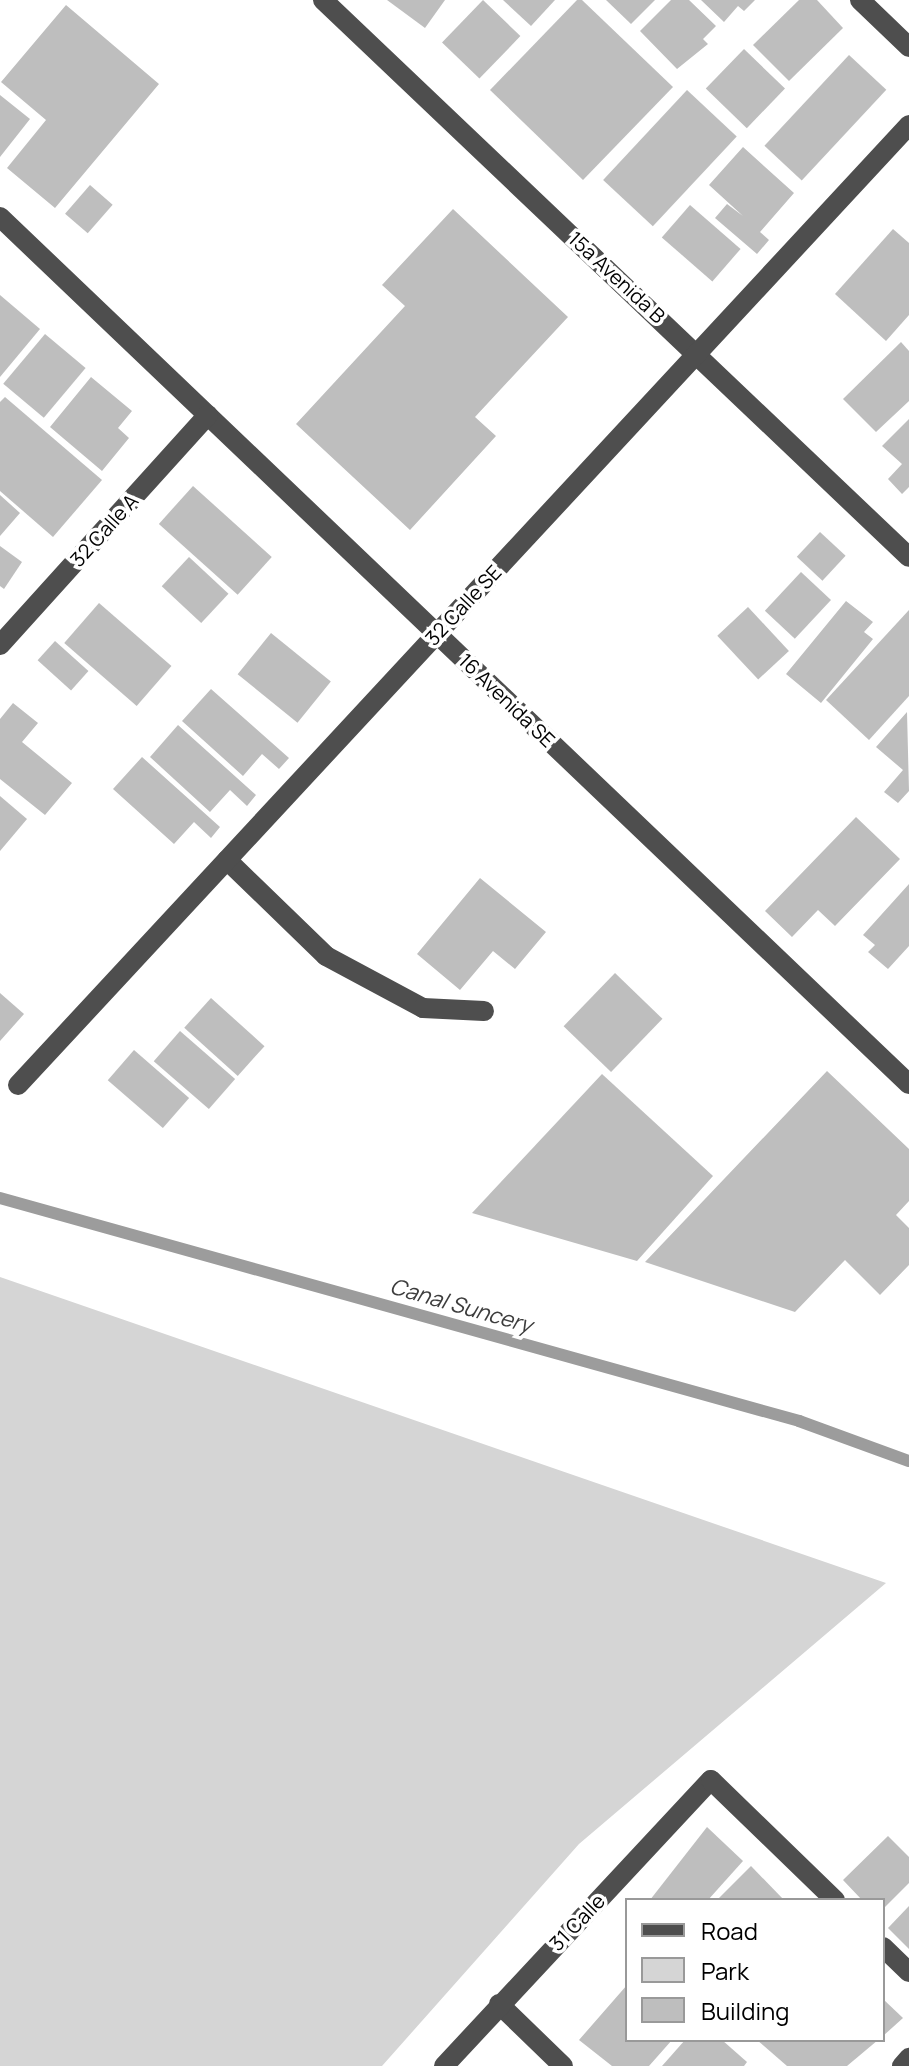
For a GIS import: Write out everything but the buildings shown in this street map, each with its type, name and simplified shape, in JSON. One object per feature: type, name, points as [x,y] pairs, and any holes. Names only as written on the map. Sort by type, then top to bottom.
[{"type":"street","name":"15a Avenida B","points":[[323,0],[698,352],[909,557]]},
{"type":"street","points":[[860,0],[909,47]]},
{"type":"street","name":"32 Calle SE","points":[[18,1085],[909,125]]},
{"type":"street","name":"16 Avenida SE","points":[[0,217],[909,1084]]},
{"type":"street","name":"32 Calle A","points":[[0,645],[208,415]]},
{"type":"street","points":[[227,860],[326,956],[423,1008],[484,1011]]},
{"type":"street","name":"31 Calle","points":[[444,2066],[711,1780],[833,1898]]},
{"type":"street","points":[[885,1949],[909,1972]]},
{"type":"street","points":[[499,2004],[563,2066]]},
{"type":"street","points":[[902,2066],[909,2058]]},
{"type":"green space","points":[[0,1277],[886,1583],[579,1844],[382,2066],[0,2066]]},
{"type":"waterway","name":"Canal Suncery","points":[[0,1198],[799,1421],[909,1461]]}]
